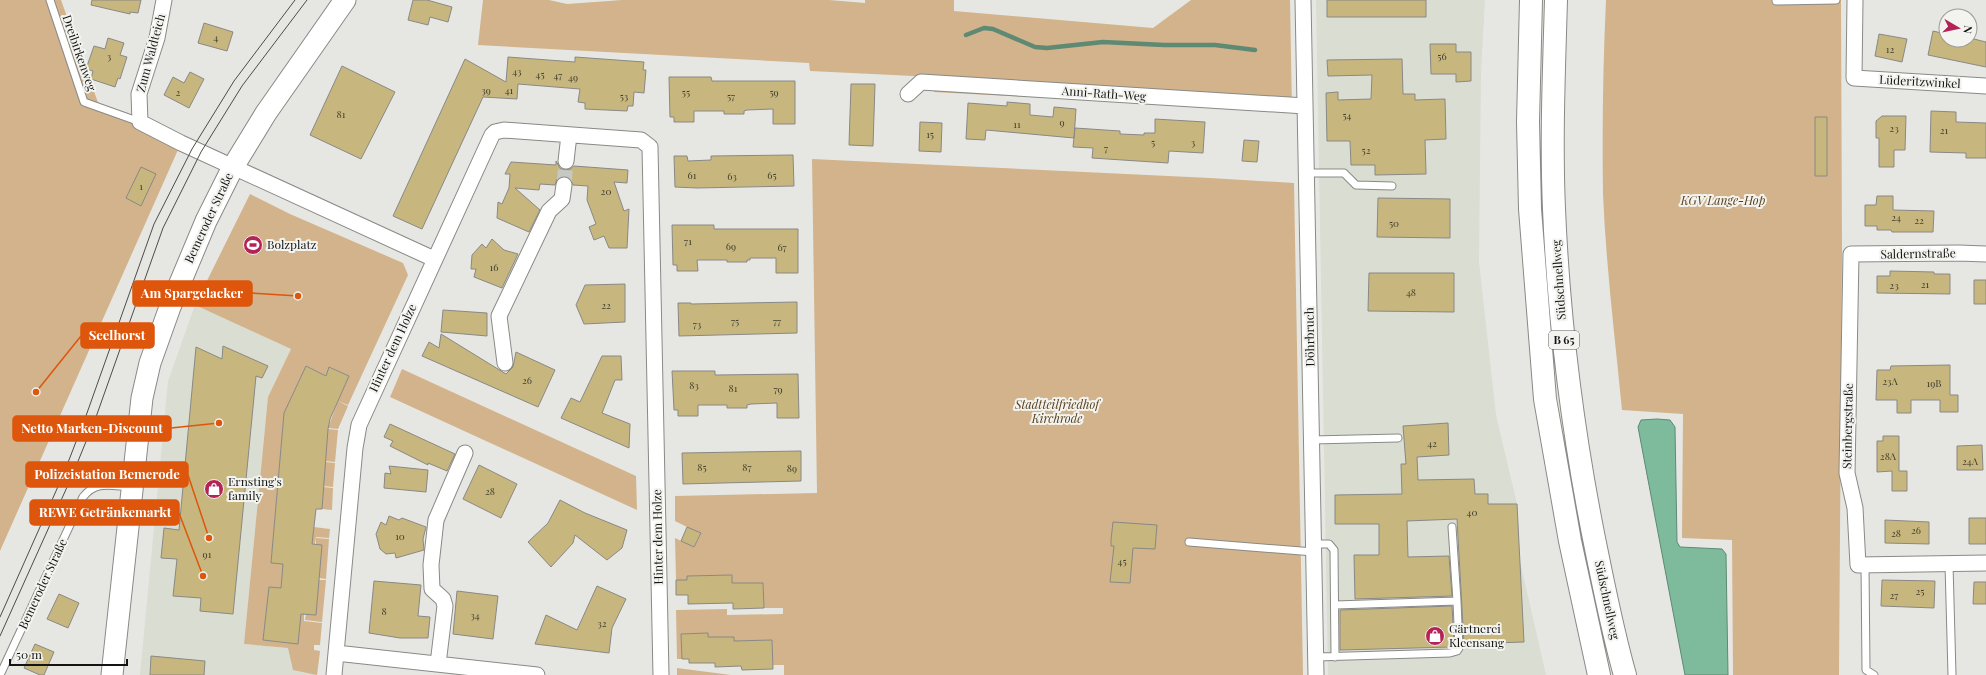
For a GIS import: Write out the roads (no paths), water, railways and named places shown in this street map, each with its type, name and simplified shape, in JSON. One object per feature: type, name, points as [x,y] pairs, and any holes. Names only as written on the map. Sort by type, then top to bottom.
[{"type":"highway","name":"Südschnellweg","points":[[1531,0],[1528,122],[1530,201],[1545,399],[1568,534],[1599,675]]},
{"type":"highway","name":"Südschnellweg","points":[[1556,0],[1553,123],[1554,208],[1560,298],[1569,389],[1596,549],[1617,650],[1625,675]]},
{"type":"main road","name":"Bemeroder Straße","points":[[112,675],[142,398],[150,363],[182,278],[206,221],[233,167],[266,113],[345,0]]},
{"type":"street","name":"Zum Waldteich","points":[[140,122],[139,94],[157,38],[164,0]]},
{"type":"street","name":"Döhrbruch","points":[[1303,0],[1316,675]]},
{"type":"street","name":"Lüderitzwinkel","points":[[1854,0],[1854,78],[1986,86]]},
{"type":"street","name":"Anni-Rath-Weg","points":[[908,94],[921,82],[1305,106]]},
{"type":"street","points":[[140,122],[181,144],[434,259]]},
{"type":"street","name":"Hinter dem Holze","points":[[334,675],[355,448],[359,425],[492,135],[495,132],[504,130],[642,140],[649,144],[651,150],[661,675]]},
{"type":"street","points":[[566,161],[569,135]]},
{"type":"street","points":[[505,363],[499,316],[549,211],[562,199],[564,185]]},
{"type":"street","name":"Saldernstraße","points":[[1851,254],[1986,254]]},
{"type":"street","name":"Steinbergstraße","points":[[1851,254],[1847,473],[1855,508],[1858,565],[1865,565]]},
{"type":"street","points":[[438,664],[445,606],[443,599],[432,589],[431,565],[436,520],[465,453]]},
{"type":"street","points":[[1865,565],[1986,563]]},
{"type":"street","points":[[336,653],[537,675]]},
{"type":"lane","name":"Dreibirkenweg","points":[[50,0],[84,102],[140,122]]},
{"type":"lane","points":[[1776,1],[1836,0]]},
{"type":"lane","points":[[1307,173],[1344,173],[1356,185],[1392,186]]},
{"type":"lane","points":[[1312,440],[1398,438]]},
{"type":"lane","name":"Bemeroder Straße","points":[[0,675],[83,497],[90,488],[101,485],[132,487]]},
{"type":"lane","points":[[1316,657],[1454,653],[1460,644],[1452,527]]},
{"type":"lane","points":[[1189,542],[1314,548],[1329,544],[1334,550],[1336,656]]},
{"type":"lane","points":[[1949,564],[1952,675]]},
{"type":"lane","points":[[1865,565],[1866,670],[1874,675]]},
{"type":"lane","points":[[1335,605],[1457,601]]},
{"type":"waterway","points":[[966,35],[984,28],[993,29],[1035,47],[1047,48],[1103,42],[1164,45],[1215,45],[1255,50]]},
{"type":"tunnel","points":[[564,185],[566,161]]},
{"type":"tram line","points":[[0,617],[64,473],[87,413],[154,224],[192,149],[234,81],[295,0]]},
{"type":"tram line","points":[[0,636],[72,476],[96,417],[163,228],[201,152],[242,86],[307,0]]},
{"type":"place","name":"Bolzplatz","points":[[253,245]]},
{"type":"place","name":"Am Spargelacker","points":[[298,296]]},
{"type":"place","name":"Seelhorst","points":[[36,392]]},
{"type":"place","name":"Netto Marken-Discount","points":[[219,423]]},
{"type":"place","name":"Ernsting's family","points":[[214,489]]},
{"type":"place","name":"Polizeistation Bemerode","points":[[209,538]]},
{"type":"place","name":"REWE Getränkemarkt","points":[[203,576]]},
{"type":"place","name":"Gärtnerei Kleensang","points":[[1435,636]]},
{"type":"park label","name":"KGV Lange-Hop","points":[[1723,201]]},
{"type":"park label","name":"Stadtteilfriedhof Kirchrode","points":[[1057,412]]}]
